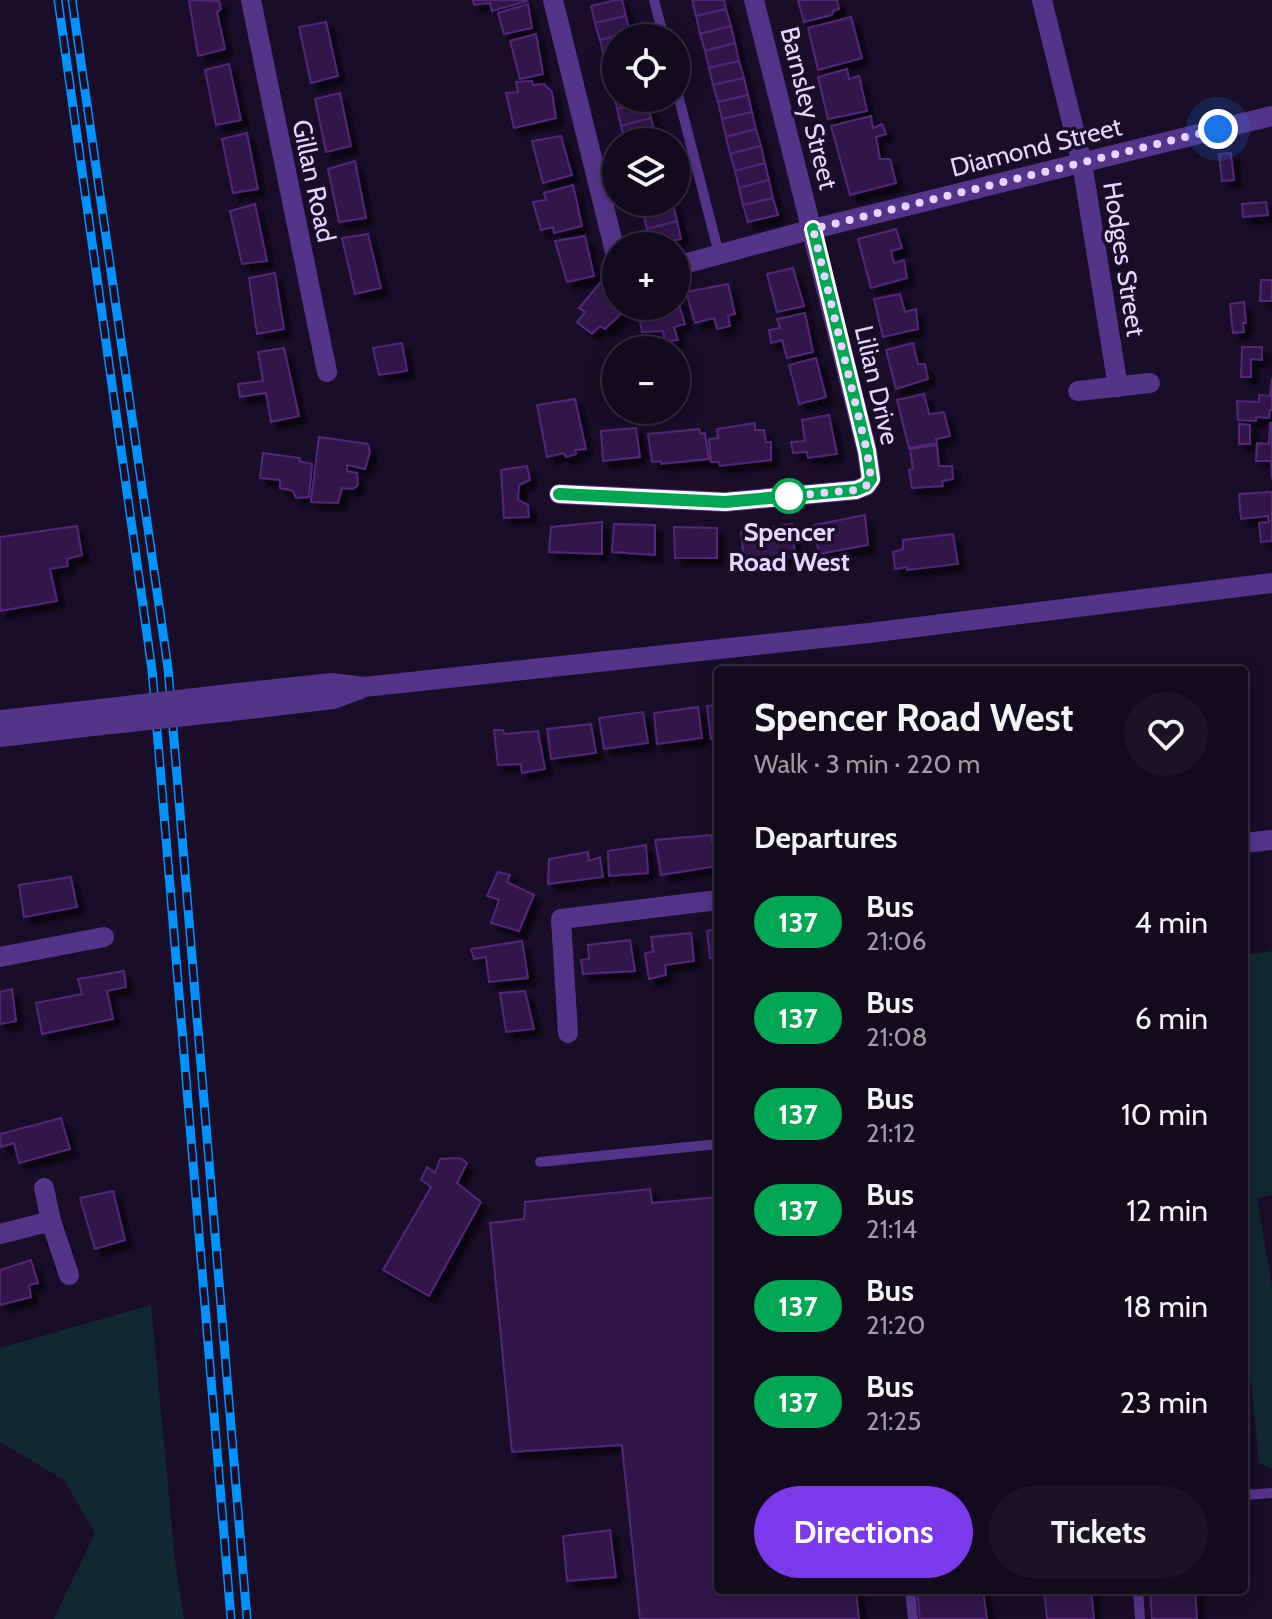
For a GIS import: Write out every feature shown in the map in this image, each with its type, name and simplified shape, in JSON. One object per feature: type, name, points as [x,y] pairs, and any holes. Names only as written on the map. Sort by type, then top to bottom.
[{"type":"street","name":"Gillan Road","points":[[251,0],[327,372]]},
{"type":"street","points":[[553,0],[610,232]]},
{"type":"street","name":"Barnsley Street","points":[[754,0],[813,229]]},
{"type":"street","name":"Hodges Street","points":[[1042,0],[1082,163],[1118,387]]},
{"type":"street","name":"Diamond Street","points":[[690,262],[1272,116]]},
{"type":"street","name":"Lilian Drive","points":[[559,494],[725,502],[856,490],[866,486],[871,479],[867,451],[813,229]]},
{"type":"street","points":[[1078,391],[1150,383]]},
{"type":"street","points":[[0,737],[92,718],[230,702],[332,683],[364,687],[869,633],[1272,583]]},
{"type":"street","points":[[0,720],[92,718]]},
{"type":"street","points":[[1248,843],[1272,840]]},
{"type":"street","points":[[568,1033],[561,919],[714,900]]},
{"type":"street","points":[[0,957],[104,937]]},
{"type":"street","points":[[44,1188],[69,1275]]},
{"type":"street","points":[[0,1234],[51,1221]]},
{"type":"lane","points":[[654,0],[660,24]]},
{"type":"lane","points":[[682,112],[719,254]]},
{"type":"lane","points":[[540,1162],[714,1144]]},
{"type":"lane","points":[[1248,1495],[1272,1493]]},
{"type":"lane","points":[[910,1594],[913,1619]]},
{"type":"lane","points":[[1138,1594],[1140,1619]]},
{"type":"shaded area","points":[[1272,951],[1272,1195],[1257,1198],[1272,1287],[1272,1469],[1259,1463],[1248,1354],[1248,954]]},
{"type":"shaded area","points":[[151,1305],[175,1560],[184,1619],[54,1619],[95,1533],[64,1480],[0,1442],[0,1348]]},
{"type":"building","points":[[189,0],[219,1],[221,9],[217,12],[225,49],[198,56]]},
{"type":"building","points":[[473,0],[527,1],[492,11],[490,3],[474,5]]},
{"type":"building","points":[[622,0],[626,16],[595,23],[591,6]]},
{"type":"building","points":[[692,0],[724,0],[726,9],[696,16]]},
{"type":"building","points":[[798,0],[837,0],[839,9],[832,15],[804,22]]},
{"type":"building","points":[[528,4],[532,28],[504,34],[498,13]]},
{"type":"building","points":[[726,9],[731,26],[700,34],[696,16]]},
{"type":"building","points":[[626,16],[628,24],[602,24],[600,40],[595,23]]},
{"type":"building","points":[[851,17],[862,58],[818,70],[808,28]]},
{"type":"building","points":[[326,22],[338,76],[311,83],[299,27]]},
{"type":"building","points":[[731,26],[735,43],[705,51],[700,34]]},
{"type":"building","points":[[536,34],[543,74],[520,79],[510,41]]},
{"type":"building","points":[[735,43],[739,61],[709,68],[705,51]]},
{"type":"building","points":[[739,61],[744,78],[713,85],[709,68]]},
{"type":"building","points":[[229,64],[241,120],[216,125],[205,70]]},
{"type":"building","points":[[847,69],[849,79],[859,76],[867,111],[828,119],[818,77]]},
{"type":"building","points":[[744,78],[748,95],[718,102],[713,85]]},
{"type":"building","points":[[532,81],[533,85],[544,84],[552,92],[556,118],[514,128],[506,93],[518,92],[516,82]]},
{"type":"building","points":[[340,93],[351,146],[326,152],[315,99]]},
{"type":"building","points":[[748,95],[752,112],[722,119],[718,102]]},
{"type":"building","points":[[618,112],[650,112],[651,118],[621,126]]},
{"type":"building","points":[[752,112],[756,129],[726,137],[722,119]]},
{"type":"building","points":[[871,116],[873,128],[882,124],[886,134],[876,137],[880,159],[890,159],[896,183],[850,195],[831,126]]},
{"type":"building","points":[[651,118],[654,128],[622,128]]},
{"type":"building","points":[[756,129],[761,146],[730,154],[726,137]]},
{"type":"building","points":[[247,133],[258,189],[233,193],[222,139]]},
{"type":"building","points":[[561,136],[572,175],[543,183],[532,141]]},
{"type":"building","points":[[761,146],[765,163],[735,171],[730,154]]},
{"type":"building","points":[[1231,153],[1234,180],[1222,181],[1219,154]]},
{"type":"building","points":[[355,161],[366,218],[339,222],[328,169]]},
{"type":"building","points":[[765,163],[769,180],[739,188],[735,171]]},
{"type":"building","points":[[769,180],[773,198],[743,205],[739,188]]},
{"type":"building","points":[[573,185],[582,226],[554,233],[553,227],[541,230],[533,202],[546,200],[544,193]]},
{"type":"building","points":[[773,198],[778,215],[748,222],[743,205]]},
{"type":"building","points":[[1266,202],[1268,215],[1243,217],[1242,204]]},
{"type":"building","points":[[255,204],[267,261],[242,264],[230,211]]},
{"type":"building","points":[[643,216],[676,216],[677,221],[647,229]]},
{"type":"building","points":[[677,221],[679,232],[648,232],[647,229]]},
{"type":"building","points":[[896,229],[902,248],[891,251],[894,263],[904,260],[907,278],[871,288],[858,239]]},
{"type":"building","points":[[368,234],[381,288],[355,294],[342,238]]},
{"type":"building","points":[[585,236],[594,276],[567,282],[555,241]]},
{"type":"building","points":[[793,268],[804,306],[777,312],[767,274]]},
{"type":"building","points":[[275,273],[284,329],[257,334],[249,278]]},
{"type":"building","points":[[1261,280],[1272,280],[1272,301],[1260,301]]},
{"type":"building","points":[[600,283],[602,320],[614,320],[605,329],[600,326],[592,334],[577,322],[585,312],[579,308]]},
{"type":"building","points":[[728,284],[735,314],[728,315],[730,326],[717,329],[714,318],[695,323],[690,291]]},
{"type":"building","points":[[900,294],[905,312],[916,309],[918,329],[883,337],[874,299]]},
{"type":"building","points":[[1244,302],[1244,332],[1233,333],[1230,304]]},
{"type":"building","points":[[805,313],[813,352],[787,358],[782,340],[771,343],[769,330],[780,328],[777,319]]},
{"type":"building","points":[[640,320],[684,320],[685,324],[674,327],[677,336],[664,336],[663,331],[642,332]]},
{"type":"building","points":[[402,343],[407,371],[379,375],[373,348]]},
{"type":"building","points":[[913,343],[918,364],[925,364],[928,379],[896,389],[886,350]]},
{"type":"building","points":[[1242,347],[1262,347],[1262,360],[1251,359],[1251,377],[1241,377]]},
{"type":"building","points":[[284,348],[299,416],[271,422],[266,393],[240,397],[238,384],[263,381],[258,352]]},
{"type":"building","points":[[816,358],[826,397],[799,404],[789,365]]},
{"type":"building","points":[[1272,378],[1269,418],[1238,420],[1237,401],[1259,402],[1259,395],[1270,396]]},
{"type":"building","points":[[924,394],[929,414],[944,412],[950,436],[936,439],[937,443],[909,448],[897,400]]},
{"type":"building","points":[[575,399],[586,449],[575,450],[576,454],[566,457],[564,453],[547,457],[537,405]]},
{"type":"building","points":[[829,415],[837,454],[808,458],[807,452],[793,453],[791,442],[805,441],[802,420]]},
{"type":"building","points":[[755,423],[755,430],[764,430],[766,442],[771,442],[771,460],[720,466],[719,462],[711,462],[709,439],[718,438],[717,429]]},
{"type":"building","points":[[1270,423],[1272,479],[1271,461],[1256,461],[1257,443],[1269,444]]},
{"type":"building","points":[[1239,424],[1250,425],[1250,444],[1239,444]]},
{"type":"building","points":[[636,428],[640,457],[603,461],[601,431]]},
{"type":"building","points":[[699,429],[701,434],[705,433],[709,459],[661,464],[661,461],[652,462],[648,434]]},
{"type":"building","points":[[319,437],[368,444],[370,452],[365,469],[347,465],[347,471],[357,473],[358,485],[353,489],[342,488],[338,503],[311,502]]},
{"type":"building","points":[[937,445],[939,466],[952,466],[953,479],[942,481],[943,486],[912,488],[910,449]]},
{"type":"building","points":[[263,453],[300,458],[299,461],[312,464],[309,497],[296,498],[293,491],[280,488],[280,480],[260,478]]},
{"type":"building","points":[[527,466],[530,480],[519,485],[518,500],[528,505],[529,517],[504,518],[501,470]]},
{"type":"building","points":[[1272,492],[1272,541],[1261,542],[1259,523],[1269,522],[1268,516],[1241,519],[1239,494]]},
{"type":"building","points":[[865,515],[868,545],[819,554],[814,525]]},
{"type":"building","points":[[602,522],[602,554],[549,552],[551,527]]},
{"type":"building","points":[[614,524],[655,525],[655,555],[612,552]]},
{"type":"building","points":[[792,524],[795,556],[744,562],[741,532]]},
{"type":"building","points":[[77,526],[82,555],[67,559],[68,566],[50,569],[57,601],[0,611],[0,537]]},
{"type":"building","points":[[674,527],[717,528],[717,558],[675,558]]},
{"type":"building","points":[[953,534],[958,564],[895,569],[893,552],[903,549],[903,540]]},
{"type":"building","points":[[714,705],[714,738],[711,739],[707,706]]},
{"type":"building","points":[[698,707],[702,738],[657,744],[654,713]]},
{"type":"building","points":[[643,712],[648,743],[604,749],[599,718]]},
{"type":"building","points":[[591,724],[596,753],[551,759],[547,729]]},
{"type":"building","points":[[494,730],[503,730],[504,734],[538,731],[545,769],[522,773],[521,764],[498,765]]},
{"type":"building","points":[[711,835],[714,866],[661,875],[655,840]]},
{"type":"building","points":[[646,845],[648,873],[609,876],[608,851]]},
{"type":"building","points":[[588,852],[589,861],[600,857],[603,877],[548,884],[549,859]]},
{"type":"building","points":[[498,872],[510,875],[507,882],[534,895],[519,931],[491,923],[499,900],[487,896]]},
{"type":"building","points":[[71,877],[77,907],[24,917],[19,885]]},
{"type":"building","points":[[714,930],[714,958],[710,958],[707,931]]},
{"type":"building","points":[[691,933],[694,961],[665,965],[666,975],[649,979],[645,953],[653,952],[651,937]]},
{"type":"building","points":[[630,940],[635,971],[583,974],[581,960],[589,959],[588,945]]},
{"type":"building","points":[[522,941],[528,978],[489,982],[486,957],[474,959],[471,949]]},
{"type":"building","points":[[124,971],[126,987],[107,991],[113,1019],[42,1034],[36,1003],[82,994],[78,979]]},
{"type":"building","points":[[12,989],[16,1021],[0,1024],[0,992]]},
{"type":"building","points":[[525,991],[534,1029],[506,1032],[500,993]]},
{"type":"building","points":[[61,1118],[70,1149],[19,1163],[14,1143],[1,1147],[0,1134]]},
{"type":"building","points":[[460,1158],[467,1163],[457,1183],[481,1202],[429,1296],[383,1270],[431,1187],[421,1180],[427,1167],[435,1173],[440,1159]]},
{"type":"building","points":[[650,1189],[652,1203],[714,1197],[714,1594],[856,1594],[859,1619],[640,1619],[622,1445],[512,1452],[490,1223],[524,1219],[525,1202]]},
{"type":"building","points":[[113,1191],[125,1240],[95,1249],[80,1198]]},
{"type":"building","points":[[31,1260],[38,1283],[29,1285],[31,1297],[0,1305],[0,1270]]},
{"type":"building","points":[[610,1530],[616,1577],[567,1581],[563,1536]]},
{"type":"building","points":[[917,1594],[984,1594],[987,1619],[920,1619]]},
{"type":"building","points":[[1044,1594],[1091,1594],[1094,1619],[1047,1619]]},
{"type":"building","points":[[1150,1594],[1195,1594],[1197,1619],[1152,1619]]},
{"type":"railway","points":[[58,0],[152,670],[231,1619]]},
{"type":"railway","points":[[72,0],[168,668],[247,1619]]},
{"type":"bus line","name":"137","points":[[559,494],[725,502],[856,490],[866,486],[871,479],[867,451],[813,229]]},
{"type":"place","name":"Spencer Road West","points":[[789,496]]},
{"type":"route","points":[[789,496],[778,497],[856,490],[866,486],[871,479],[867,451],[813,229],[1218,129]]}]
